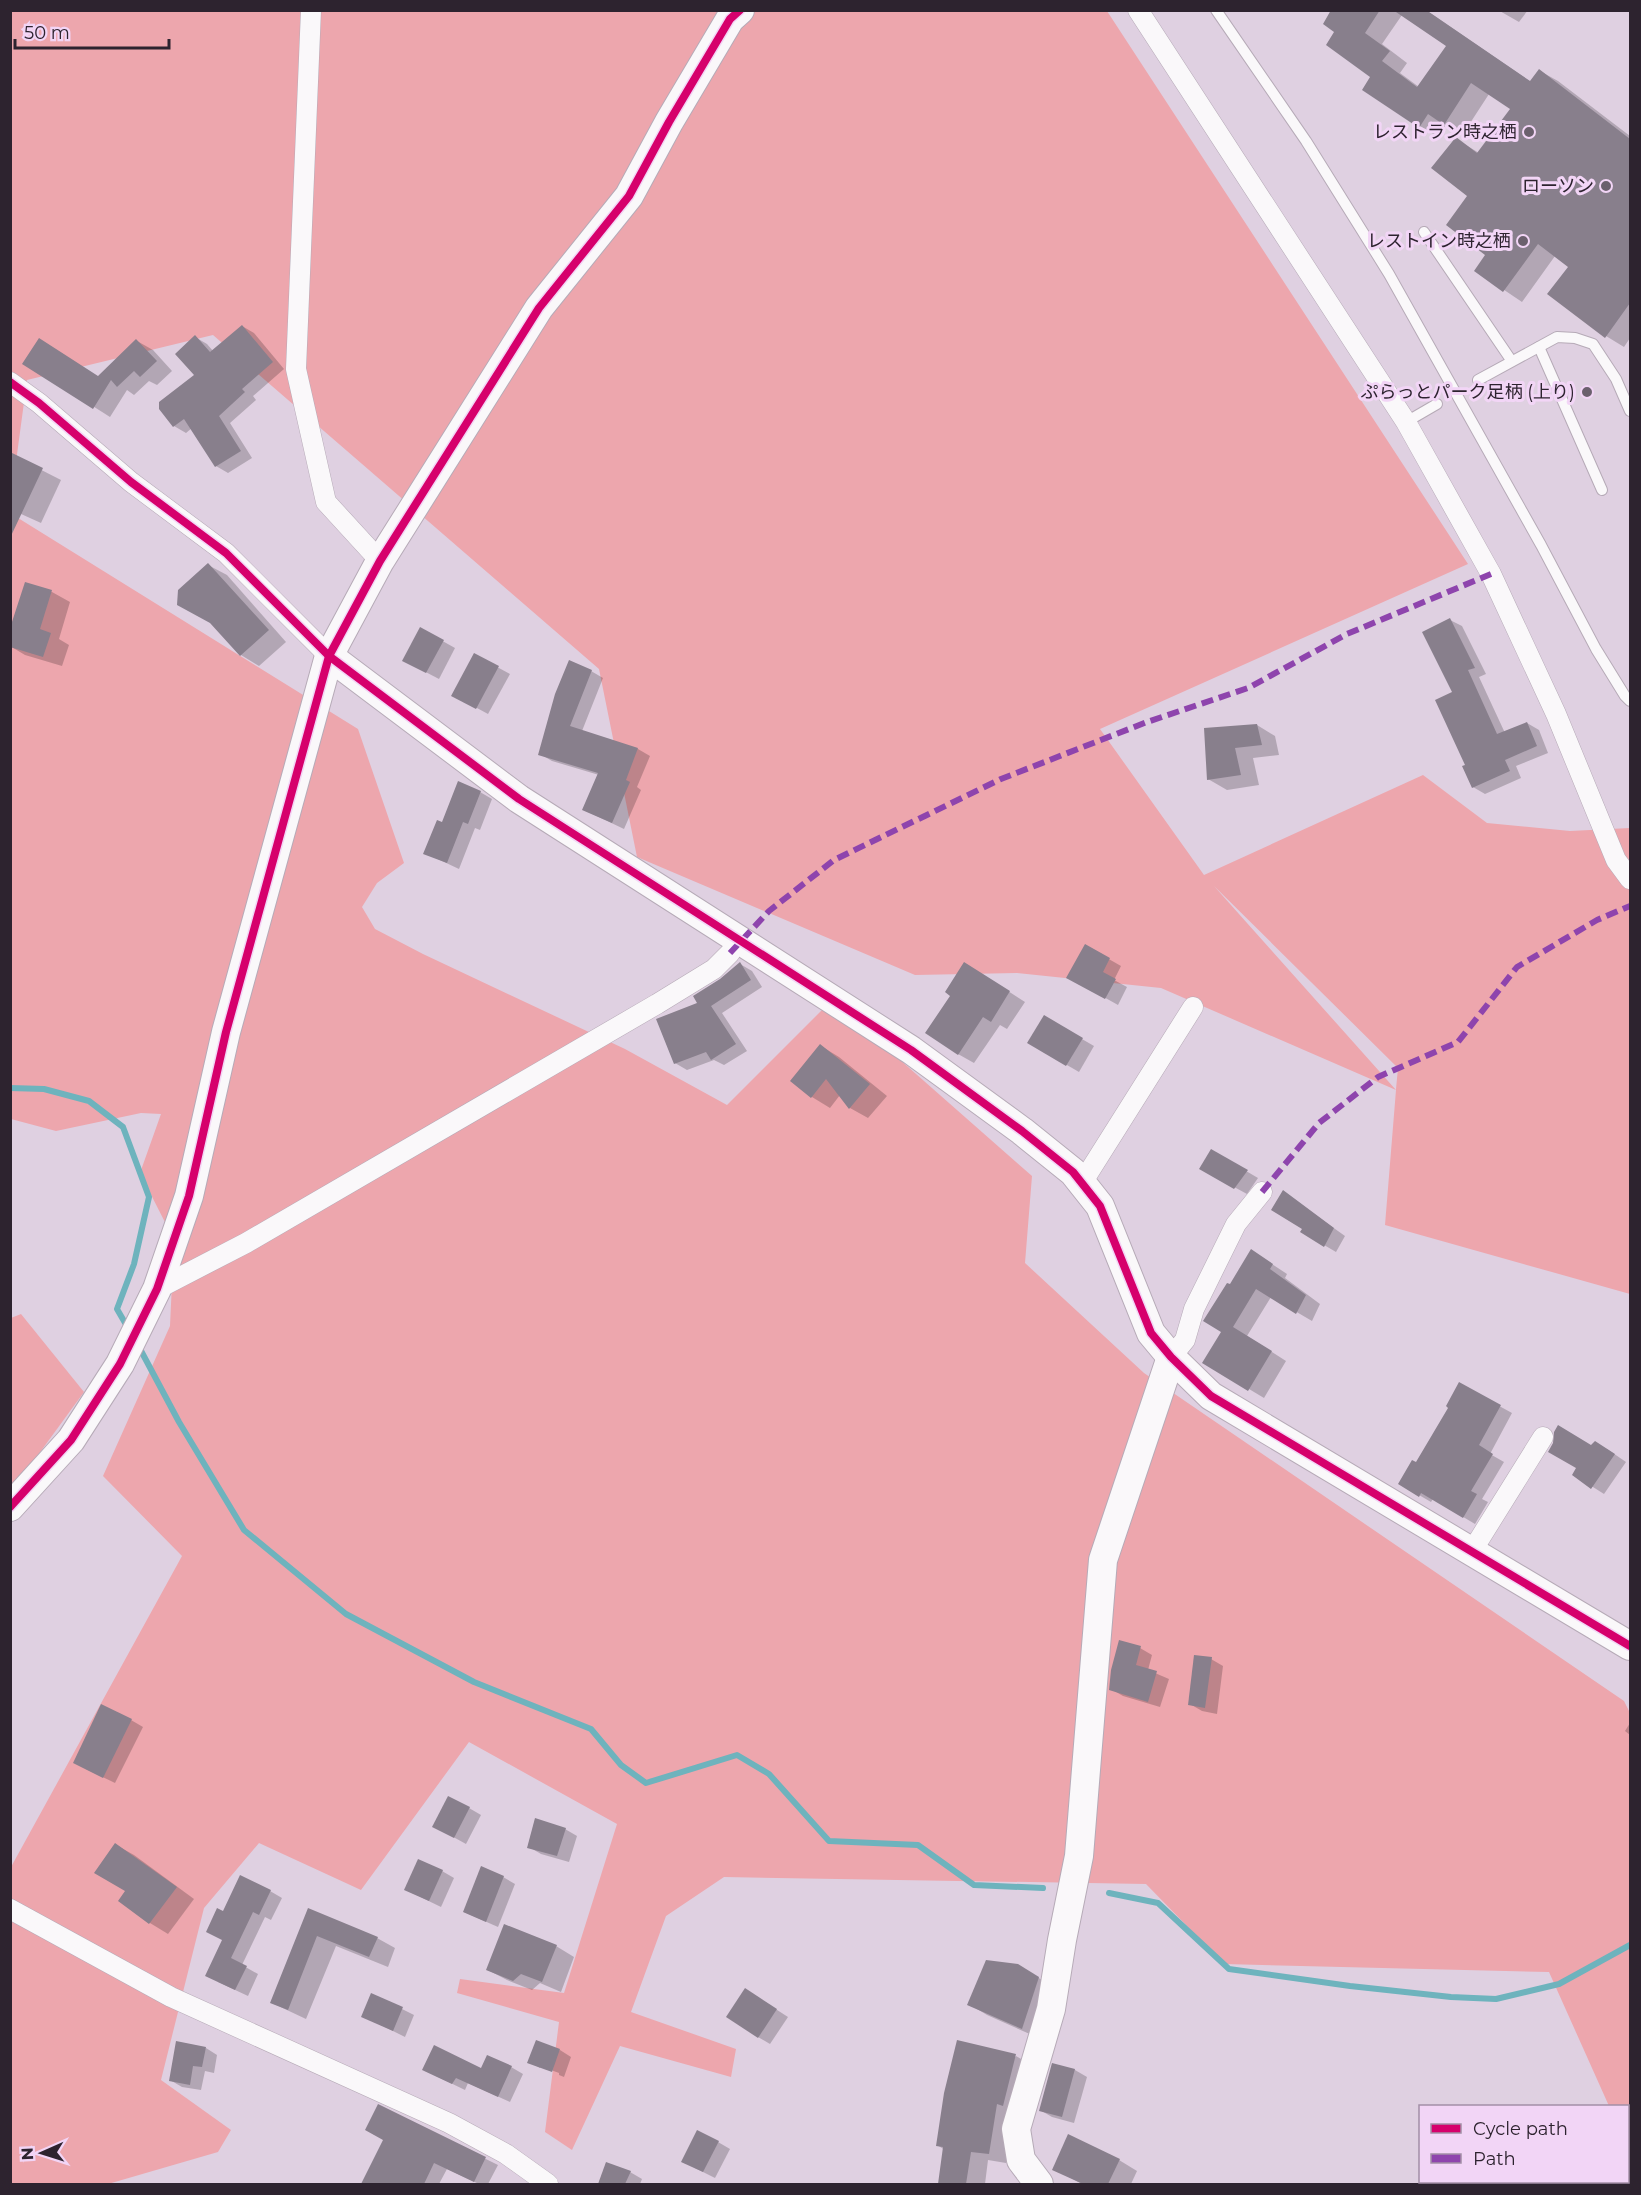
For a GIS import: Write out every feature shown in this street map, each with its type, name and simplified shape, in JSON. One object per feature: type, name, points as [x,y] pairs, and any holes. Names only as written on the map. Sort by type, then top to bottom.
[{"type":"street","points":[[311,10],[296,369],[326,502],[380,561]]},
{"type":"street","points":[[10,1507],[71,1440],[120,1364],[157,1289],[189,1196],[226,1032],[329,656],[380,561],[539,308],[629,196],[669,122],[730,19],[740,10]]},
{"type":"street","points":[[1138,10],[1406,422],[1491,574],[1556,714],[1616,860],[1630,879]]},
{"type":"street","points":[[10,382],[39,403],[131,482],[226,553],[329,656],[519,799],[911,1050],[1022,1131],[1073,1172],[1100,1206],[1151,1333],[1171,1357],[1211,1396],[1630,1646]]},
{"type":"street","points":[[157,1289],[246,1243],[647,1010],[714,969],[730,953]]},
{"type":"street","points":[[1082,1183],[1193,1007]]},
{"type":"street","points":[[1039,2184],[1021,2160],[1016,2129],[1051,2009],[1079,1856],[1103,1560],[1171,1357],[1185,1340],[1194,1309],[1236,1224],[1262,1192]]},
{"type":"street","points":[[1472,1551],[1542,1437]]},
{"type":"street","points":[[10,1909],[171,1998],[449,2123],[506,2154],[549,2184]]},
{"type":"lane","points":[[1216,10],[1306,141],[1389,274],[1541,545],[1596,649],[1630,701]]},
{"type":"lane","points":[[1424,232],[1511,360]]},
{"type":"lane","points":[[1478,380],[1557,337],[1575,338],[1593,345],[1616,379],[1630,411]]},
{"type":"lane","points":[[1539,347],[1602,490]]},
{"type":"lane","points":[[1406,422],[1437,404]]},
{"type":"shaded area","points":[[11,11],[1107,11],[1468,564],[1100,729],[1204,875],[1423,775],[1487,823],[1570,831],[1630,828],[1630,1294],[1385,1225],[1396,1090],[1161,988],[1017,973],[915,975],[637,857],[599,669],[213,335],[27,380],[11,499]],"holes":[[[1214,886],[1398,1068],[1396,1090]]]},
{"type":"shaded area","points":[[10,513],[358,729],[404,863],[377,883],[362,907],[375,929],[625,1049],[727,1105],[832,1000],[1032,1176],[1025,1263],[1144,1373],[1624,1701],[1630,1713],[1630,2155],[1629,2105],[1609,2105],[1549,1972],[1224,1964],[1146,1884],[724,1877],[666,1916],[631,2012],[736,2049],[731,2077],[620,2046],[572,2150],[545,2132],[559,2022],[457,1993],[460,1979],[564,1993],[617,1824],[469,1742],[361,1890],[259,1843],[204,1908],[161,2080],[231,2130],[218,2152],[108,2184],[11,2184],[11,1867],[182,1556],[103,1476],[170,1326],[174,1240],[140,1173],[161,1114],[141,1113],[56,1131],[11,1119]]},
{"type":"shaded area","points":[[21,1314],[84,1392],[11,1492],[11,1318]]},
{"type":"building","points":[[1331,10],[1380,10],[1365,33],[1390,51],[1382,61],[1417,87],[1446,46],[1393,10],[1426,10],[1530,81],[1539,69],[1630,139],[1630,303],[1605,338],[1547,294],[1568,267],[1538,244],[1503,292],[1474,271],[1485,255],[1446,225],[1467,196],[1431,168],[1456,137],[1477,153],[1510,109],[1471,83],[1444,125],[1428,114],[1419,128],[1362,90],[1370,77],[1326,45],[1334,32],[1323,24]]},
{"type":"building","points":[[242,325],[273,362],[242,389],[245,392],[219,416],[241,451],[215,467],[184,419],[173,427],[159,409],[159,402],[194,375],[175,354],[195,335],[210,352]]},
{"type":"building","points":[[39,338],[98,376],[136,339],[157,361],[140,377],[134,371],[117,387],[111,380],[93,409],[22,364]]},
{"type":"building","points":[[10,452],[43,468],[10,538]]},
{"type":"building","points":[[208,563],[269,630],[240,656],[210,623],[177,605],[178,590]]},
{"type":"building","points":[[25,582],[52,590],[40,629],[51,633],[43,657],[10,647],[10,628]]},
{"type":"building","points":[[1450,618],[1475,668],[1468,670],[1497,734],[1527,722],[1537,746],[1505,760],[1510,771],[1472,788],[1462,766],[1465,765],[1435,700],[1452,692],[1422,632]]},
{"type":"building","points":[[420,627],[444,640],[426,673],[402,661]]},
{"type":"building","points":[[474,653],[499,666],[476,709],[451,696]]},
{"type":"building","points":[[569,660],[592,670],[570,726],[638,748],[626,780],[630,782],[612,823],[582,810],[598,773],[538,755],[555,694]]},
{"type":"building","points":[[1257,724],[1262,745],[1235,748],[1241,775],[1207,780],[1204,728]]},
{"type":"building","points":[[458,781],[481,791],[468,824],[463,822],[447,863],[423,854],[437,820],[442,822]]},
{"type":"building","points":[[1085,944],[1110,958],[1103,972],[1116,979],[1105,999],[1066,978]]},
{"type":"building","points":[[740,962],[751,980],[711,1006],[736,1044],[711,1060],[706,1052],[674,1064],[656,1019],[697,1003],[693,996],[720,979]]},
{"type":"building","points":[[964,962],[1010,991],[991,1022],[983,1017],[958,1055],[925,1033],[950,996],[945,992]]},
{"type":"building","points":[[1044,1015],[1083,1038],[1066,1066],[1027,1043]]},
{"type":"building","points":[[820,1044],[870,1084],[849,1109],[826,1079],[811,1098],[790,1081]]},
{"type":"building","points":[[1211,1149],[1248,1170],[1234,1189],[1199,1169]]},
{"type":"building","points":[[1283,1190],[1334,1228],[1324,1247],[1300,1232],[1302,1229],[1271,1210]]},
{"type":"building","points":[[1251,1249],[1273,1264],[1270,1269],[1306,1295],[1296,1314],[1256,1289],[1233,1327],[1272,1351],[1248,1391],[1202,1363],[1221,1332],[1203,1321],[1227,1283],[1230,1284]]},
{"type":"building","points":[[1459,1382],[1501,1405],[1479,1445],[1493,1454],[1471,1491],[1477,1494],[1463,1518],[1421,1493],[1419,1497],[1398,1484],[1412,1460],[1416,1462],[1448,1408],[1446,1406]]},
{"type":"building","points":[[1558,1425],[1591,1445],[1595,1441],[1615,1454],[1591,1489],[1572,1475],[1576,1468],[1548,1452]]},
{"type":"building","points":[[1119,1640],[1141,1646],[1136,1665],[1157,1671],[1148,1702],[1109,1690],[1111,1670]]},
{"type":"building","points":[[1194,1655],[1212,1657],[1205,1708],[1188,1705]]},
{"type":"building","points":[[101,1704],[132,1719],[103,1778],[73,1763]]},
{"type":"building","points":[[448,1796],[470,1807],[454,1838],[432,1827]]},
{"type":"building","points":[[535,1818],[566,1828],[557,1856],[527,1848]]},
{"type":"building","points":[[115,1843],[177,1887],[149,1924],[118,1901],[125,1891],[94,1873]]},
{"type":"building","points":[[418,1859],[443,1870],[429,1901],[404,1890]]},
{"type":"building","points":[[481,1866],[504,1876],[486,1922],[463,1912]]},
{"type":"building","points":[[240,1875],[271,1890],[259,1915],[253,1912],[231,1958],[247,1966],[235,1990],[205,1976],[222,1940],[206,1932],[217,1908],[223,1911]]},
{"type":"building","points":[[308,1908],[378,1937],[369,1957],[317,1936],[288,2010],[270,2003]]},
{"type":"building","points":[[504,1924],[557,1945],[542,1982],[521,1974],[513,1981],[486,1970]]},
{"type":"building","points":[[986,1960],[1018,1964],[1039,1977],[1022,2029],[967,2005]]},
{"type":"building","points":[[745,1988],[777,2009],[758,2038],[726,2017]]},
{"type":"building","points":[[371,1993],[403,2007],[393,2031],[361,2017]]},
{"type":"building","points":[[536,2040],[560,2049],[552,2072],[527,2063]]},
{"type":"building","points":[[957,2040],[1016,2054],[1003,2106],[997,2104],[989,2154],[971,2152],[966,2184],[938,2184],[943,2147],[936,2146],[944,2093]]},
{"type":"building","points":[[176,2041],[206,2047],[202,2067],[193,2066],[190,2085],[169,2081]]},
{"type":"building","points":[[434,2045],[481,2068],[487,2055],[512,2066],[498,2097],[456,2078],[452,2084],[422,2070]]},
{"type":"building","points":[[1052,2063],[1075,2069],[1062,2117],[1039,2111]]},
{"type":"building","points":[[378,2104],[486,2157],[474,2182],[434,2163],[424,2184],[361,2184],[383,2140],[365,2130]]},
{"type":"building","points":[[697,2130],[719,2141],[703,2172],[681,2162]]},
{"type":"building","points":[[1068,2134],[1120,2159],[1108,2184],[1083,2184],[1052,2170]]},
{"type":"building","points":[[606,2162],[631,2171],[625,2184],[598,2184]]},
{"type":"waterway","points":[[10,1088],[44,1089],[89,1101],[123,1127],[149,1197],[134,1264],[117,1309],[128,1328]]},
{"type":"waterway","points":[[139,1347],[179,1422],[244,1530],[346,1614],[474,1682],[591,1729],[621,1765],[646,1783],[737,1755],[769,1774],[829,1841],[918,1845],[974,1885],[1043,1888]]},
{"type":"waterway","points":[[1109,1893],[1158,1903],[1229,1969],[1451,1997],[1496,1999],[1559,1984],[1630,1945]]},
{"type":"marked path","points":[[730,953],[769,911],[834,860],[1001,779],[1147,722],[1248,688],[1347,634],[1491,574]]},
{"type":"marked path","points":[[1262,1192],[1319,1123],[1378,1077],[1458,1042],[1517,967],[1597,920],[1630,906]]},
{"type":"cycle path","points":[[10,1507],[71,1440],[120,1364],[157,1289],[189,1196],[226,1032],[329,656],[380,561],[539,308],[629,196],[669,122],[730,19],[740,10]]},
{"type":"cycle path","points":[[10,382],[39,403],[131,482],[226,553],[329,656],[519,799],[911,1050],[1022,1131],[1073,1172],[1100,1206],[1151,1333],[1171,1357],[1211,1396],[1630,1646]]},
{"type":"place","name":"レストラン時之栖","points":[[1529,132]]},
{"type":"place","name":"ローソン","points":[[1606,186]]},
{"type":"place","name":"レストイン時之栖","points":[[1523,241]]},
{"type":"place","name":"ぷらっとパーク足柄 (上り)","points":[[1587,392]]}]
